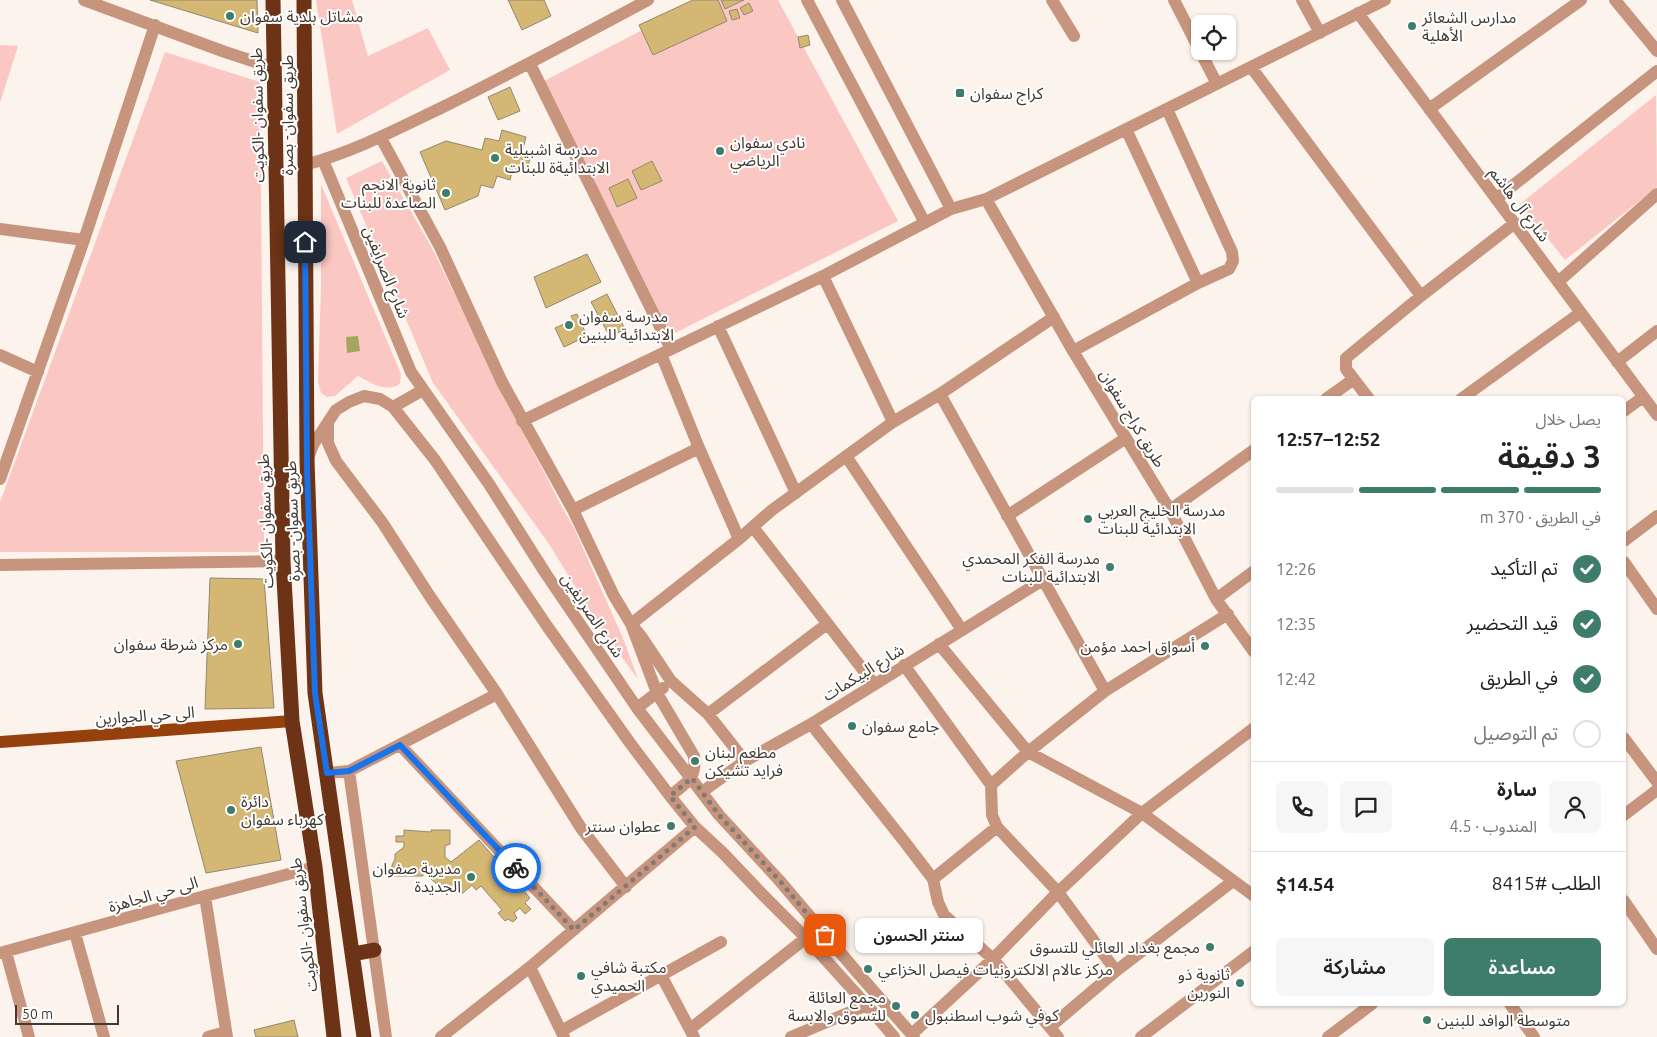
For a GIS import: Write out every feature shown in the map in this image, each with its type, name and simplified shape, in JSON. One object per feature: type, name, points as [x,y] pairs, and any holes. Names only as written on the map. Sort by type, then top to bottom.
[{"type":"highway","name":"طريق سفوان -الكويت","points":[[273,0],[283,561],[292,721],[315,868],[334,1037]]},
{"type":"highway","name":"طريق سفوان- بصرة","points":[[304,0],[307,464],[315,693],[364,1037]]},
{"type":"highway","points":[[281,469],[298,473],[307,464]]},
{"type":"highway","points":[[282,494],[291,488],[308,493]]},
{"type":"highway","points":[[353,954],[374,950]]},
{"type":"main road","name":"الى حي الجوارين","points":[[0,742],[292,721]]},
{"type":"street","points":[[84,0],[274,68]]},
{"type":"street","points":[[304,165],[323,160],[380,138],[530,64],[648,0]]},
{"type":"street","points":[[807,0],[924,223]]},
{"type":"street","points":[[842,0],[951,209]]},
{"type":"street","points":[[1052,0],[1074,36]]},
{"type":"street","points":[[1174,0],[1191,33]]},
{"type":"street","points":[[1302,0],[1320,32]]},
{"type":"street","points":[[522,421],[823,276],[951,209],[986,199],[1384,0]]},
{"type":"street","points":[[1429,109],[1581,0]]},
{"type":"street","points":[[1615,0],[1656,48]]},
{"type":"street","name":"شارع آل هاشم","points":[[1358,13],[1657,415]]},
{"type":"street","points":[[0,479],[3,456],[38,372],[155,25]]},
{"type":"street","points":[[1205,60],[1217,84]]},
{"type":"street","points":[[530,64],[666,351],[699,448],[739,539]]},
{"type":"street","points":[[1251,67],[1421,296]]},
{"type":"street","points":[[1496,199],[1657,72]]},
{"type":"street","points":[[1073,351],[1198,283],[1229,269],[1234,261],[1232,252],[1167,109]]},
{"type":"street","points":[[1126,129],[1198,283]]},
{"type":"street","points":[[380,138],[440,247],[502,382],[573,510],[614,596],[671,681],[708,714],[745,761]]},
{"type":"street","name":"شارع الصرايفين","points":[[323,160],[411,372],[489,484],[546,574],[637,708],[719,815],[779,880],[913,1036]]},
{"type":"street","points":[[1558,282],[1657,194]]},
{"type":"street","name":"طريق كراج سفوان","points":[[986,199],[1073,351],[1170,510],[1216,598],[1251,648]]},
{"type":"street","points":[[1367,396],[1346,369],[1346,358],[1421,296],[1515,223]]},
{"type":"street","points":[[0,229],[84,240]]},
{"type":"street","points":[[823,276],[892,422]]},
{"type":"street","points":[[1465,396],[1580,312]]},
{"type":"street","points":[[631,624],[739,539],[772,510],[892,422],[940,394],[1054,317]]},
{"type":"street","points":[[718,326],[796,493]]},
{"type":"street","points":[[1617,362],[1657,331]]},
{"type":"street","points":[[0,355],[38,372]]},
{"type":"street","points":[[1330,396],[1354,379]]},
{"type":"street","points":[[393,407],[423,390]]},
{"type":"street","points":[[940,394],[1105,691]]},
{"type":"street","points":[[307,464],[313,445],[336,410],[364,396],[380,399],[393,407],[435,460],[494,549],[630,743],[670,796],[695,827],[724,853],[763,896],[806,938],[894,1037]]},
{"type":"street","points":[[1626,410],[1643,397]]},
{"type":"street","points":[[328,424],[328,443],[336,461],[382,522],[431,598],[497,694],[581,828],[626,887]]},
{"type":"street","points":[[1007,516],[1126,438]]},
{"type":"street","points":[[573,510],[699,448]]},
{"type":"street","points":[[1170,510],[1251,452]]},
{"type":"street","points":[[846,456],[962,630]]},
{"type":"street","points":[[1626,539],[1657,516]]},
{"type":"street","points":[[753,527],[874,684]]},
{"type":"street","points":[[0,565],[283,561]]},
{"type":"street","points":[[1626,565],[1657,609]]},
{"type":"street","points":[[1216,598],[1251,573]]},
{"type":"street","name":"شارع البيكمات","points":[[702,792],[745,761],[810,724],[1043,580]]},
{"type":"street","points":[[991,785],[1028,752],[1105,691],[1228,614]]},
{"type":"street","points":[[631,624],[657,693],[694,756],[695,767],[692,778],[670,796]]},
{"type":"street","points":[[708,714],[827,624]]},
{"type":"street","points":[[939,644],[1028,752],[1142,813],[1251,894]]},
{"type":"street","points":[[904,665],[991,785],[992,816],[998,827],[1058,892],[1116,971]]},
{"type":"street","points":[[637,708],[671,681]]},
{"type":"street","points":[[327,773],[349,771],[497,694]]},
{"type":"street","points":[[810,724],[933,879],[938,902],[944,915],[993,959],[1054,1032],[1116,971],[1233,881]]},
{"type":"street","points":[[913,1036],[993,959],[1058,892],[1142,813],[1251,730]]},
{"type":"street","points":[[1626,741],[1657,782]]},
{"type":"street","points":[[400,745],[574,930]]},
{"type":"street","points":[[349,771],[386,1037]]},
{"type":"street","points":[[1626,813],[1657,790]]},
{"type":"street","points":[[442,1037],[530,967],[695,827]]},
{"type":"street","points":[[933,879],[998,827]]},
{"type":"street","name":"الى حي الجاهزة","points":[[3,952],[205,896],[315,868]]},
{"type":"street","points":[[763,896],[779,880]]},
{"type":"street","points":[[205,896],[226,1034],[208,1037]]},
{"type":"street","points":[[1626,904],[1657,949]]},
{"type":"street","points":[[75,933],[104,1037]]},
{"type":"street","points":[[661,975],[692,1033],[806,938]]},
{"type":"street","points":[[530,967],[562,1034],[721,942]]},
{"type":"street","points":[[3,952],[29,1037]]},
{"type":"street","points":[[1141,1037],[1251,954]]},
{"type":"street","points":[[791,1037],[867,1005]]},
{"type":"street","points":[[1328,1037],[1369,1006]]},
{"type":"street","points":[[1511,1006],[1534,1037]]},
{"type":"shaded area","points":[[316,0],[352,0],[368,56],[428,28],[450,70],[337,134]]},
{"type":"shaded area","name":"نادي سفوان الرياضي","points":[[700,0],[778,0],[898,221],[671,335],[544,81]]},
{"type":"shaded area","points":[[0,45],[18,46],[0,103]]},
{"type":"shaded area","points":[[165,52],[260,82],[264,552],[0,552],[0,502]]},
{"type":"shaded area","points":[[1656,95],[1657,187],[1565,260],[1520,204]]},
{"type":"shaded area","points":[[382,161],[432,248],[498,383],[574,528],[623,638],[638,679],[603,632],[549,544],[433,383],[346,178]]},
{"type":"shaded area","points":[[321,184],[401,374],[400,384],[394,387],[379,386],[358,376],[335,396],[327,397],[321,393],[318,382],[321,286]]},
{"type":"shaded area","points":[[358,336],[360,351],[347,353],[346,337]]},
{"type":"building","name":"مشاتل بلدية سفوان","points":[[150,0],[257,0],[258,33]]},
{"type":"building","points":[[508,0],[544,0],[551,16],[522,30]]},
{"type":"building","points":[[693,0],[718,0],[727,21],[653,55],[639,25]]},
{"type":"building","points":[[721,0],[744,0],[725,9]]},
{"type":"building","points":[[749,3],[753,11],[744,15],[740,8]]},
{"type":"building","points":[[737,9],[740,18],[732,20],[729,11]]},
{"type":"building","points":[[808,35],[810,45],[800,48],[798,37]]},
{"type":"building","points":[[510,87],[520,111],[498,120],[488,97]]},
{"type":"building","points":[[502,130],[526,137],[521,156],[530,159],[526,172],[513,168],[510,180],[497,176],[493,188],[481,185],[478,196],[445,210],[420,152],[446,141],[482,150],[485,138],[499,141]]},
{"type":"building","points":[[652,161],[662,181],[641,190],[632,171]]},
{"type":"building","points":[[628,179],[637,198],[617,207],[609,188]]},
{"type":"building","points":[[587,254],[601,282],[546,308],[534,277]]},
{"type":"building","points":[[607,294],[625,329],[610,337],[591,302]]},
{"type":"building","points":[[577,314],[587,336],[564,347],[555,328],[573,320],[571,316]]},
{"type":"building","name":"مركز شرطة سفوان","points":[[210,578],[264,579],[274,708],[205,709]]},
{"type":"building","name":"دائرة كهرباء سفوان","points":[[261,747],[281,860],[206,873],[176,761]]},
{"type":"building","name":"مديرية صفوان الجديدة","points":[[404,830],[431,832],[431,830],[450,830],[450,844],[445,846],[445,857],[451,862],[479,840],[530,898],[525,903],[531,909],[525,914],[520,908],[514,913],[517,918],[513,922],[508,919],[505,921],[498,913],[502,910],[481,886],[476,890],[472,885],[463,893],[453,893],[444,884],[440,887],[430,878],[437,873],[432,867],[430,870],[423,870],[423,876],[393,876],[392,865],[395,854],[404,847],[404,842],[396,842],[396,836],[404,836]]},
{"type":"building","points":[[294,1020],[298,1037],[256,1037],[254,1030]]},
{"type":"way so far","points":[[516,868],[574,930],[695,827],[670,796],[692,778],[719,815],[779,880],[825,935]]},
{"type":"place","name":"مشاتل بلدية سفوان","points":[[230,16]]},
{"type":"place","name":"مدارس الشعائر الأهلية","points":[[1412,26]]},
{"type":"place","name":"كراج سفوان","points":[[960,93]]},
{"type":"place","name":"نادي سفوان الرياضي","points":[[720,151]]},
{"type":"place","name":"مدرسة اشبيلية الابتدائيةة للبنات","points":[[495,158]]},
{"type":"place","name":"ثانوية الانجم الصاعدة للبنات","points":[[446,193]]},
{"type":"place","name":"مدرسة سفوان الابتدائية للبنين","points":[[569,325]]},
{"type":"place","name":"مدرسة الخليج العربي الابتدائية للبنات","points":[[1088,519]]},
{"type":"place","name":"مدرسة الفكر المحمدي الابتدائية للبنات","points":[[1110,567]]},
{"type":"place","name":"مركز شرطة سفوان","points":[[238,644]]},
{"type":"place","name":"أسواق احمد مؤمن","points":[[1205,646]]},
{"type":"place","name":"جامع سفوان","points":[[852,726]]},
{"type":"place","name":"مطعم لبنان فرايد تشيكن","points":[[695,761]]},
{"type":"place","name":"دائرة كهرباء سفوان","points":[[231,810]]},
{"type":"place","name":"عطوان سنتر","points":[[671,826]]},
{"type":"place","name":"مديرية صفوان الجديدة","points":[[471,877]]},
{"type":"place","name":"سنتر الحسون","points":[[825,935]]},
{"type":"place","name":"مجمع بغداد العائلي للتسوق","points":[[1210,947]]},
{"type":"place","name":"مركز عالام الالكترونيات فيصل الخزاعي","points":[[868,969]]},
{"type":"place","name":"مكتبة شافي الحميدي","points":[[581,976]]},
{"type":"place","name":"ثانوية ذو النورين","points":[[1240,983]]},
{"type":"place","name":"مجمع العائلة للتسوق والابسة","points":[[896,1006]]},
{"type":"place","name":"كوفي شوب اسطنبول","points":[[915,1015]]},
{"type":"place","name":"متوسطة الوافد للبنين","points":[[1427,1020]]},
{"type":"route","points":[[305,242],[307,469],[315,693],[327,773],[349,771],[400,745],[516,868]]}]
